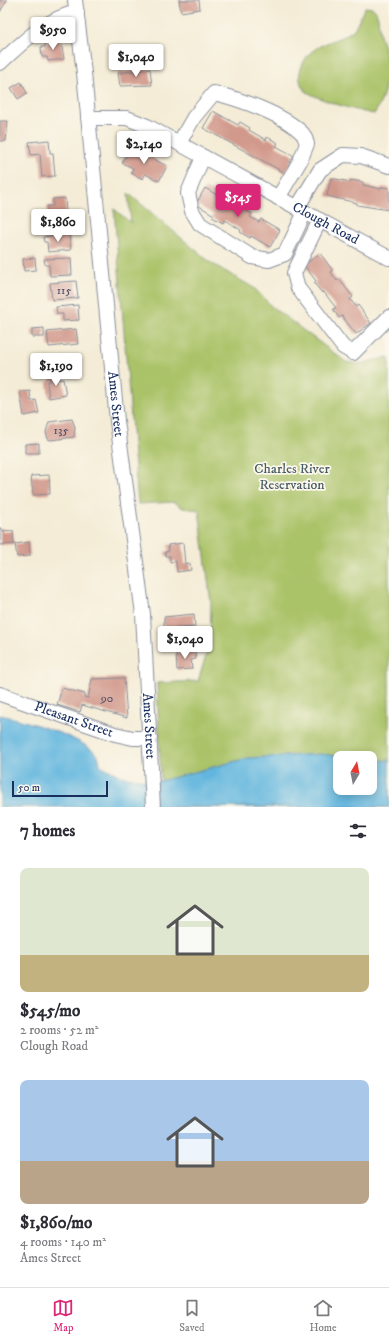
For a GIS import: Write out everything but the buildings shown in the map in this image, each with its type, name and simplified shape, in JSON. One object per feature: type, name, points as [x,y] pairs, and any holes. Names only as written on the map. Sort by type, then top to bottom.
[{"type":"street","points":[[0,63],[47,23],[76,6]]},
{"type":"street","name":"Ames Street","points":[[76,6],[117,421],[142,614],[153,807]]},
{"type":"street","points":[[179,144],[194,117],[214,93],[233,97],[275,115],[303,134],[307,144],[300,161],[278,198]]},
{"type":"street","name":"Clough Road","points":[[88,118],[127,118],[147,126],[389,258]]},
{"type":"street","points":[[203,157],[188,193],[192,211],[200,224],[252,257],[269,260],[285,254],[301,210],[320,170],[343,155],[361,156],[389,166]]},
{"type":"street","points":[[320,220],[294,273],[298,288],[343,347],[353,353],[389,317]]},
{"type":"street","name":"Pleasant Street","points":[[0,694],[115,734],[133,738],[150,738]]},
{"type":"green space","points":[[365,7],[373,8],[377,13],[387,67],[384,92],[374,114],[347,108],[315,96],[303,88],[300,79],[300,71],[309,54],[324,44],[352,31]]},
{"type":"green space","name":"Charles River Reservation","points":[[128,193],[211,263],[254,288],[272,307],[346,362],[359,364],[389,357],[389,807],[162,807],[157,683],[198,681],[210,643],[211,603],[199,510],[183,508],[174,502],[138,504],[114,209],[131,223]]},
{"type":"water","points":[[0,715],[52,730],[81,743],[91,749],[98,756],[100,765],[121,776],[156,782],[248,758],[322,754],[333,756],[333,795],[377,795],[377,761],[389,760],[389,807],[0,807]]}]
